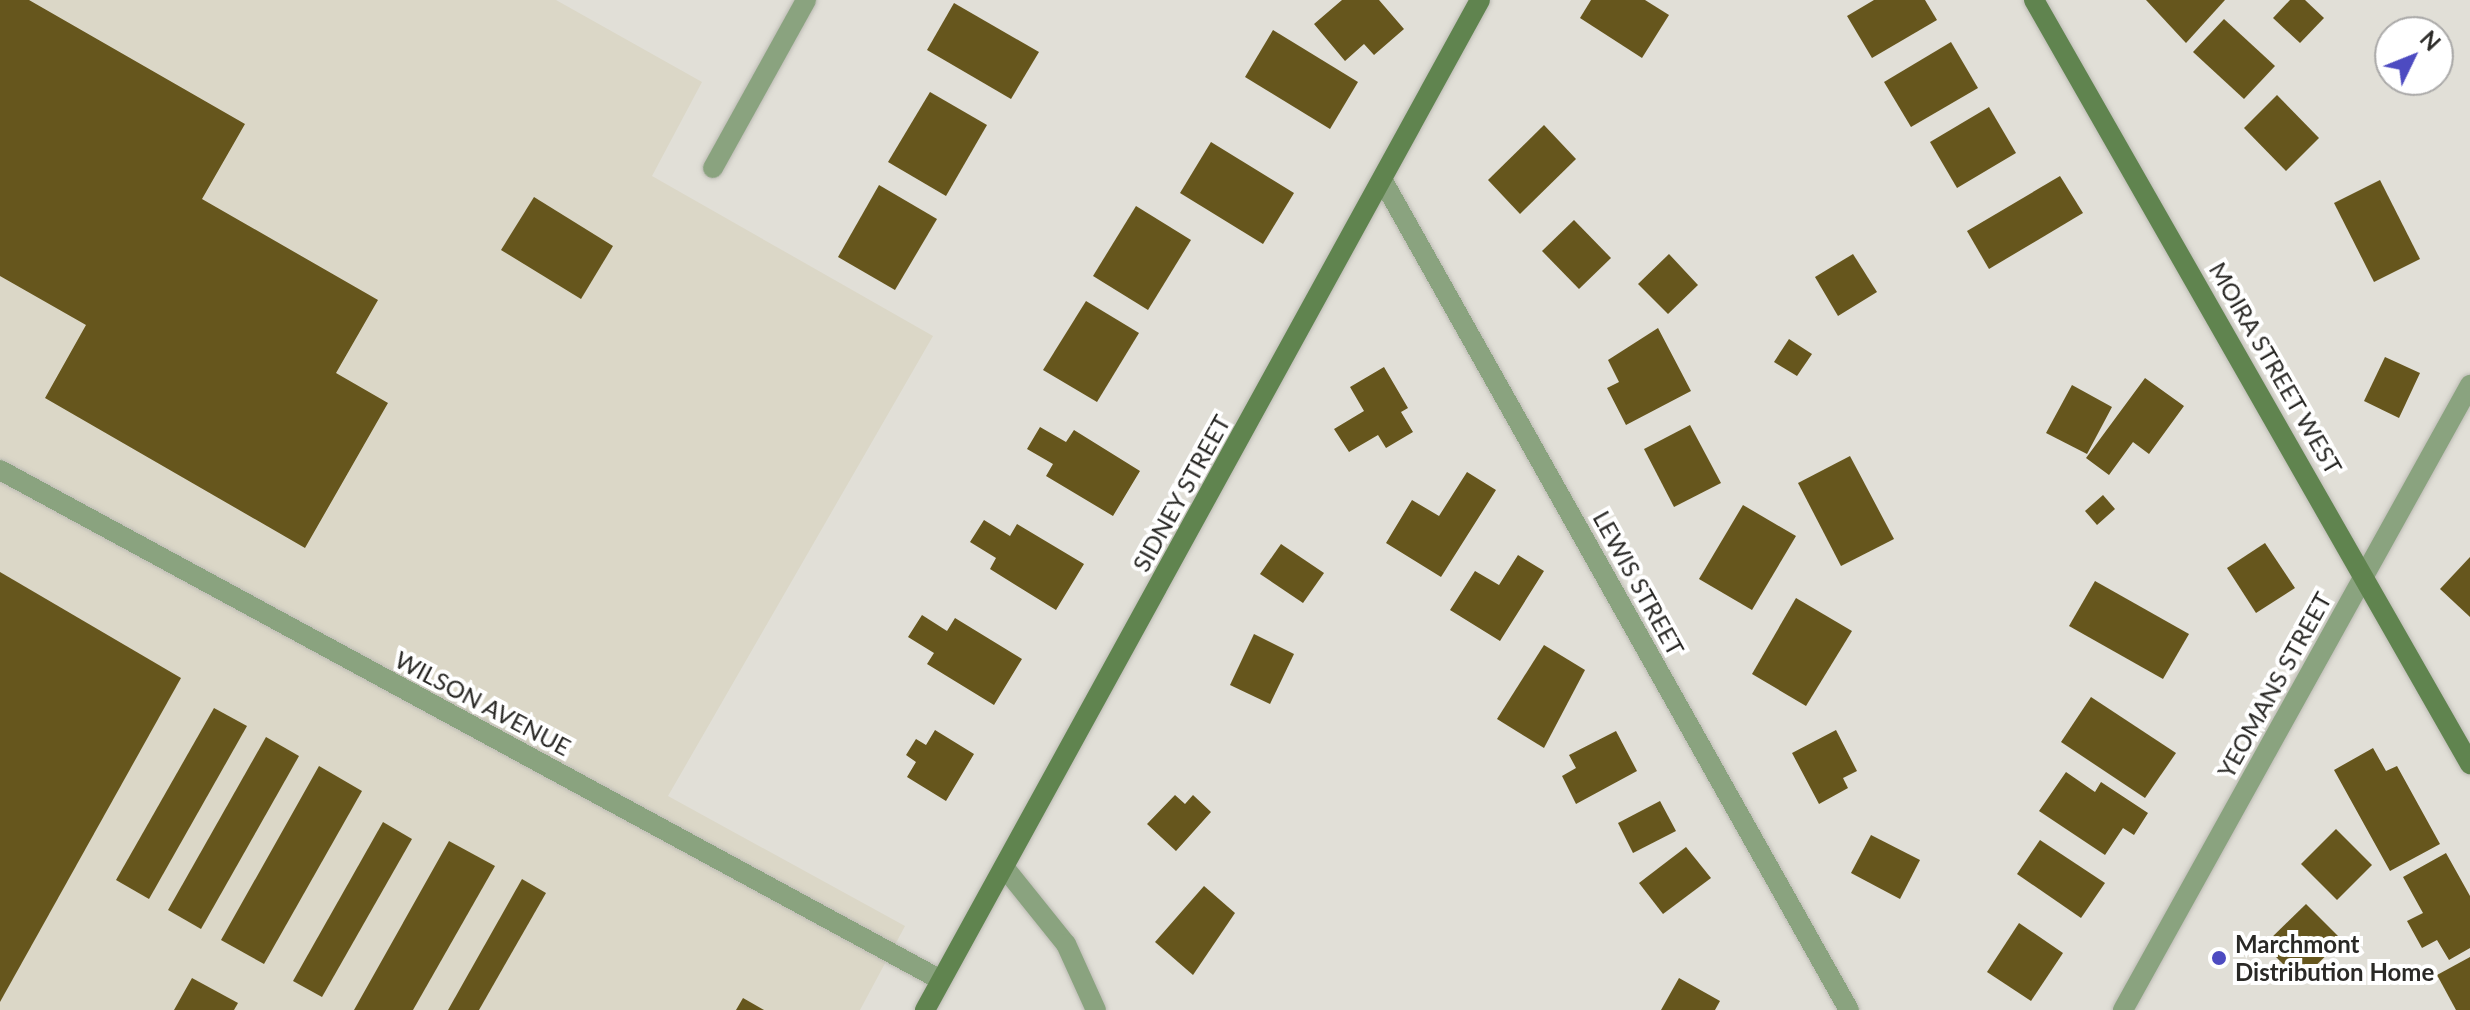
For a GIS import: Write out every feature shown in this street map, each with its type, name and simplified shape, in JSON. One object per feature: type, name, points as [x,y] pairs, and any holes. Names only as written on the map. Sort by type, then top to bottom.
[{"type":"main road","name":"SIDNEY STREET","points":[[925,1010],[1480,0]]},
{"type":"main road","name":"MOIRA STREET WEST","points":[[2034,0],[2365,575],[2470,764]]},
{"type":"street","points":[[713,168],[806,0]]},
{"type":"street","name":"LEWIS STREET","points":[[1383,181],[1849,1010]]},
{"type":"street","name":"YEOMANS STREET","points":[[2123,1010],[2470,385]]},
{"type":"street","name":"WILSON AVENUE","points":[[0,470],[941,980]]},
{"type":"street","points":[[1004,867],[1066,944],[1096,1010]]},
{"type":"shaded area","points":[[0,0],[556,0],[702,82],[652,176],[933,336],[668,796],[905,926],[860,1010],[0,1010]]},
{"type":"building","points":[[0,0],[29,0],[245,124],[202,199],[378,300],[336,373],[388,403],[305,548],[45,398],[86,325],[0,276]]},
{"type":"building","points":[[1342,0],[1379,0],[1404,29],[1374,55],[1364,44],[1345,61],[1314,24]]},
{"type":"building","points":[[1591,0],[1645,0],[1669,15],[1642,58],[1580,18]]},
{"type":"building","points":[[1874,0],[1925,0],[1937,20],[1872,58],[1847,16]]},
{"type":"building","points":[[2146,0],[2225,0],[2186,43]]},
{"type":"building","points":[[2290,0],[2305,0],[2324,18],[2300,43],[2273,18]]},
{"type":"building","points":[[954,3],[1039,52],[1011,99],[927,50]]},
{"type":"building","points":[[2224,19],[2275,66],[2244,99],[2193,52]]},
{"type":"building","points":[[1273,30],[1358,82],[1330,129],[1245,77]]},
{"type":"building","points":[[1951,42],[1978,88],[1911,127],[1884,82]]},
{"type":"building","points":[[930,92],[987,125],[946,196],[888,162]]},
{"type":"building","points":[[2277,95],[2319,138],[2286,171],[2244,128]]},
{"type":"building","points":[[1989,107],[2016,153],[1957,188],[1930,142]]},
{"type":"building","points":[[1544,125],[1576,159],[1520,214],[1488,180]]},
{"type":"building","points":[[1211,142],[1294,193],[1263,244],[1180,193]]},
{"type":"building","points":[[2060,176],[2083,213],[1989,269],[1967,231]]},
{"type":"building","points":[[2380,180],[2420,259],[2374,282],[2334,203]]},
{"type":"building","points":[[879,185],[937,219],[895,290],[838,257]]},
{"type":"building","points":[[534,197],[613,246],[581,299],[501,250]]},
{"type":"building","points":[[1136,206],[1191,240],[1148,310],[1093,276]]},
{"type":"building","points":[[1574,220],[1611,258],[1579,289],[1542,251]]},
{"type":"building","points":[[1669,254],[1698,285],[1668,314],[1638,284]]},
{"type":"building","points":[[1853,254],[1877,292],[1838,316],[1815,277]]},
{"type":"building","points":[[1086,301],[1139,333],[1097,402],[1043,370]]},
{"type":"building","points":[[1658,328],[1691,391],[1626,425],[1607,388],[1619,382],[1608,360]]},
{"type":"building","points":[[1789,339],[1812,354],[1797,376],[1774,362]]},
{"type":"building","points":[[2385,357],[2420,373],[2399,418],[2364,401]]},
{"type":"building","points":[[1384,367],[1408,408],[1401,412],[1413,432],[1386,448],[1378,435],[1349,452],[1334,429],[1364,411],[1350,387]]},
{"type":"building","points":[[2145,378],[2184,406],[2149,454],[2133,442],[2109,475],[2086,458]]},
{"type":"building","points":[[2072,385],[2112,407],[2087,454],[2046,433]]},
{"type":"building","points":[[1690,425],[1721,483],[1674,507],[1644,449]]},
{"type":"building","points":[[1040,427],[1066,442],[1074,430],[1140,471],[1113,516],[1046,476],[1053,464],[1027,449]]},
{"type":"building","points":[[1850,456],[1894,539],[1841,566],[1798,483]]},
{"type":"building","points":[[1467,472],[1496,490],[1441,577],[1386,543],[1412,500],[1439,516]]},
{"type":"building","points":[[2103,495],[2115,509],[2097,525],[2085,511]]},
{"type":"building","points":[[1743,505],[1796,536],[1752,610],[1699,579]]},
{"type":"building","points":[[984,520],[1010,536],[1017,524],[1084,564],[1056,610],[990,569],[996,558],[970,542]]},
{"type":"building","points":[[2265,543],[2295,588],[2256,613],[2227,568]]},
{"type":"building","points":[[1281,544],[1324,573],[1303,603],[1260,574]]},
{"type":"building","points":[[1518,555],[1544,571],[1500,641],[1450,610],[1475,571],[1499,585]]},
{"type":"building","points":[[2470,557],[2470,617],[2440,589]]},
{"type":"building","points":[[0,572],[181,678],[0,1002]]},
{"type":"building","points":[[2095,581],[2189,634],[2163,679],[2069,626]]},
{"type":"building","points":[[1796,598],[1852,631],[1806,706],[1752,674]]},
{"type":"building","points":[[922,615],[947,631],[955,618],[1022,659],[994,705],[927,664],[934,653],[908,637]]},
{"type":"building","points":[[1254,634],[1294,654],[1270,704],[1230,685]]},
{"type":"building","points":[[1544,645],[1585,670],[1544,748],[1497,719]]},
{"type":"building","points":[[2091,697],[2176,753],[2145,798],[2061,742]]},
{"type":"building","points":[[214,708],[247,726],[149,899],[116,880]]},
{"type":"building","points":[[935,730],[974,754],[946,801],[907,777],[916,762],[906,755],[916,739],[926,745]]},
{"type":"building","points":[[1836,730],[1857,771],[1843,778],[1848,788],[1819,804],[1792,753]]},
{"type":"building","points":[[1616,731],[1637,771],[1576,804],[1562,776],[1576,768],[1569,755]]},
{"type":"building","points":[[266,737],[299,756],[201,929],[168,910]]},
{"type":"building","points":[[2373,748],[2386,771],[2397,766],[2440,844],[2390,871],[2334,770]]},
{"type":"building","points":[[319,766],[362,791],[264,964],[221,940]]},
{"type":"building","points":[[2066,772],[2095,792],[2101,782],[2148,813],[2134,835],[2123,828],[2105,855],[2039,811]]},
{"type":"building","points":[[1175,795],[1185,804],[1193,795],[1211,812],[1176,851],[1147,824]]},
{"type":"building","points":[[1660,801],[1676,831],[1633,853],[1618,823]]},
{"type":"building","points":[[383,822],[412,839],[322,997],[293,981]]},
{"type":"building","points":[[2336,829],[2372,865],[2337,900],[2301,864]]},
{"type":"building","points":[[1871,835],[1920,860],[1900,899],[1851,873]]},
{"type":"building","points":[[2040,840],[2105,883],[2081,918],[2017,874]]},
{"type":"building","points":[[449,841],[495,866],[413,1010],[354,1010]]},
{"type":"building","points":[[1686,847],[1711,878],[1663,914],[1639,883]]},
{"type":"building","points":[[2446,853],[2470,896],[2470,948],[2449,960],[2437,940],[2422,948],[2407,921],[2423,913],[2403,877]]},
{"type":"building","points":[[522,879],[546,893],[479,1010],[448,1010]]},
{"type":"building","points":[[1204,886],[1235,913],[1193,975],[1155,942]]},
{"type":"building","points":[[2306,904],[2342,940],[2300,981],[2264,945]]},
{"type":"building","points":[[2019,923],[2063,953],[2031,1001],[1987,972]]},
{"type":"building","points":[[2470,957],[2470,1010],[2456,1010],[2437,975]]},
{"type":"building","points":[[192,978],[238,1003],[234,1010],[174,1010]]},
{"type":"building","points":[[1679,978],[1720,1001],[1715,1010],[1661,1010]]},
{"type":"building","points":[[743,998],[764,1010],[736,1010]]},
{"type":"place","name":"Marchmont Distribution Home","points":[[2219,958]]}]
